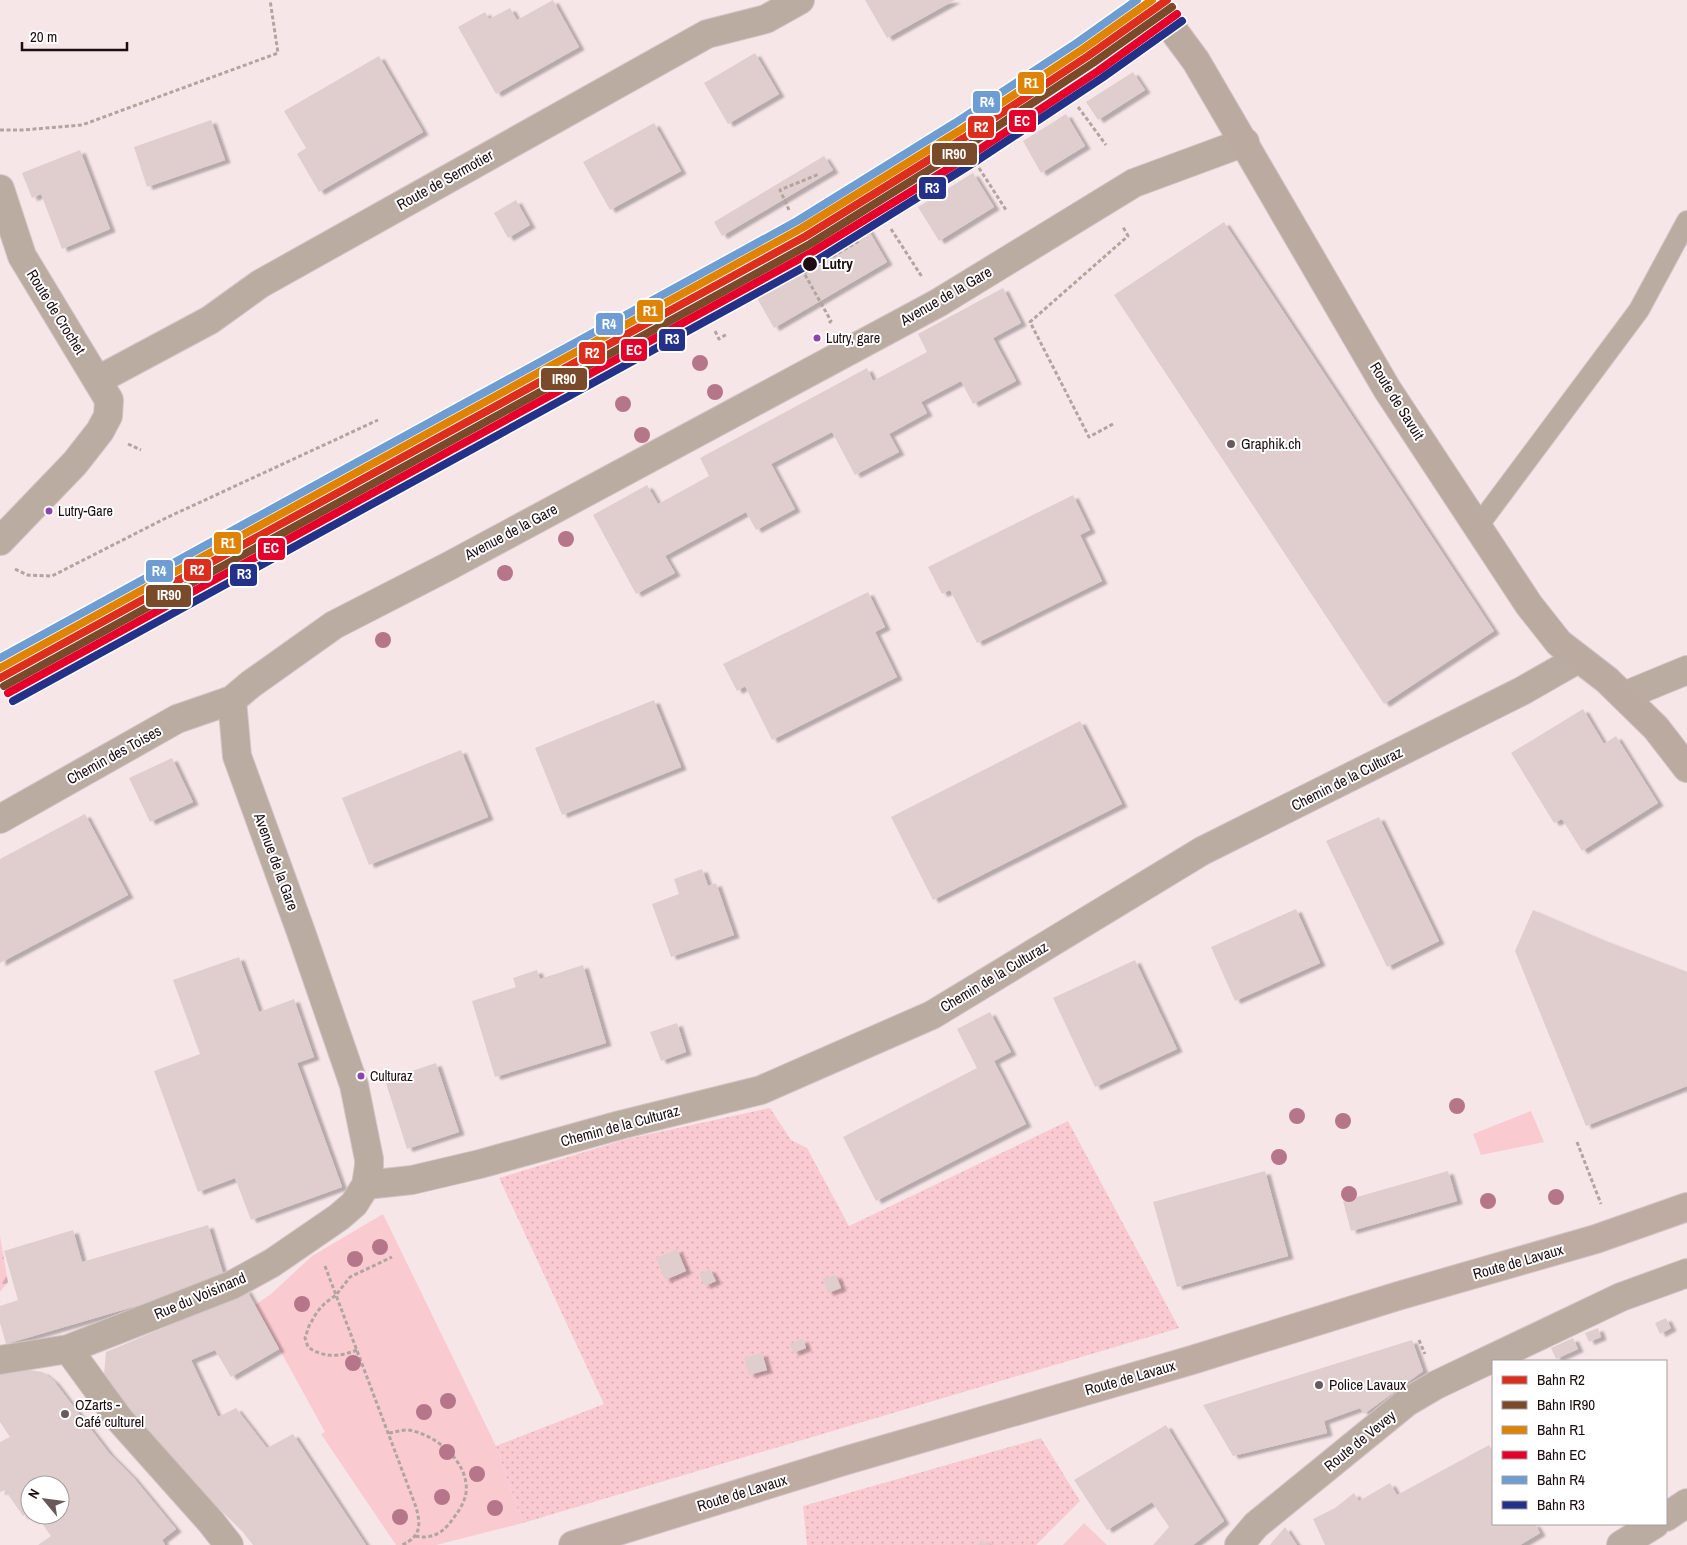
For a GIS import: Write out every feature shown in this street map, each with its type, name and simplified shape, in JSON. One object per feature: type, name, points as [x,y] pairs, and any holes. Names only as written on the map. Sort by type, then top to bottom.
[{"type":"main road","name":"Route de Lavaux","points":[[573,1545],[844,1461],[1192,1360],[1398,1296],[1596,1239],[1687,1208]]},
{"type":"street","name":"Route de Sermotier","points":[[98,380],[210,320],[260,284],[707,34],[766,18],[800,0]]},
{"type":"street","name":"Route de Savuit","points":[[1151,0],[1196,61],[1245,142],[1387,389],[1538,618],[1578,659],[1607,680],[1656,728],[1687,768]]},
{"type":"street","name":"Avenue de la Gare","points":[[366,1184],[369,1159],[355,1090],[302,932],[237,756],[232,700],[251,684],[334,625],[449,566],[938,303],[1134,183],[1245,142]]},
{"type":"street","name":"Route de Crochet","points":[[0,189],[22,256],[109,400],[108,416],[100,431],[5,553]]},
{"type":"street","name":"Chemin de la Culturaz","points":[[366,1184],[412,1180],[480,1164],[620,1125],[761,1090],[932,1015],[1202,851],[1522,691],[1578,659]]},
{"type":"street","points":[[1624,696],[1687,670]]},
{"type":"street","name":"Chemin des Toises","points":[[0,819],[178,719],[232,700]]},
{"type":"street","name":"Rue du Voisinand","points":[[0,1360],[68,1349],[232,1285],[272,1263],[339,1217],[354,1204],[366,1184]]},
{"type":"street","name":"Route de Vevey","points":[[1239,1545],[1256,1525],[1407,1402],[1436,1385],[1621,1297],[1687,1273]]},
{"type":"street","points":[[68,1349],[120,1420],[211,1522],[229,1545]]},
{"type":"street","points":[[1667,1516],[1687,1503]]},
{"type":"street","points":[[1621,1545],[1652,1525]]},
{"type":"lane","points":[[1478,526],[1639,310],[1687,221]]},
{"type":"path","points":[[0,130],[82,125],[278,53],[270,0]]},
{"type":"path","points":[[1078,107],[1106,145]]},
{"type":"path","points":[[979,168],[1006,210]]},
{"type":"path","points":[[789,210],[780,190],[818,174]]},
{"type":"path","points":[[1113,424],[1089,436],[1030,322],[1128,236],[1119,220]]},
{"type":"path","points":[[891,229],[938,303]]},
{"type":"path","points":[[823,326],[831,321],[804,274],[859,241]]},
{"type":"path","points":[[715,331],[719,339],[727,334]]},
{"type":"path","points":[[5,553],[27,575],[52,576],[166,518],[378,420]]},
{"type":"path","points":[[1577,1142],[1603,1208]]},
{"type":"path","points":[[357,1350],[346,1354],[330,1356],[314,1352],[308,1347],[305,1338],[309,1326],[325,1303],[336,1295],[350,1277],[392,1257]]},
{"type":"path","points":[[323,1261],[420,1520],[419,1529],[415,1536],[402,1545]]},
{"type":"path","points":[[389,1433],[409,1430],[424,1435],[440,1445],[449,1451],[454,1458],[466,1483],[466,1494],[463,1502],[453,1520],[442,1532],[425,1538],[415,1536]]},
{"type":"green space","points":[[770,1108],[791,1140],[807,1148],[849,1226],[1068,1121],[1179,1328],[523,1523],[496,1446],[604,1404],[499,1178],[627,1139]]},
{"type":"green space","points":[[1531,1111],[1544,1142],[1481,1155],[1473,1134]]},
{"type":"green space","points":[[383,1214],[496,1446],[523,1523],[436,1545],[396,1545],[321,1434],[325,1432],[255,1305],[271,1294],[312,1256]]},
{"type":"green space","points":[[0,1236],[8,1282],[0,1292]]},
{"type":"green space","points":[[1041,1438],[1080,1501],[1036,1545],[807,1545],[803,1506]]},
{"type":"green space","points":[[1084,1523],[1107,1545],[1063,1545]]},
{"type":"building","points":[[553,0],[579,47],[496,94],[458,27],[485,12],[489,19],[510,8],[517,20]]},
{"type":"building","points":[[865,0],[955,0],[887,38]]},
{"type":"building","points":[[755,53],[779,94],[728,124],[704,83]]},
{"type":"building","points":[[379,56],[423,132],[319,192],[297,154],[306,148],[284,111]]},
{"type":"building","points":[[1133,72],[1145,90],[1098,120],[1086,102]]},
{"type":"building","points":[[1066,114],[1085,146],[1041,173],[1023,141]]},
{"type":"building","points":[[211,120],[225,160],[147,187],[134,147]]},
{"type":"building","points":[[654,123],[681,171],[610,210],[583,162]]},
{"type":"building","points":[[80,150],[110,229],[62,249],[41,194],[32,198],[22,173]]},
{"type":"building","points":[[824,156],[833,170],[722,236],[714,222]]},
{"type":"building","points":[[973,173],[994,207],[939,241],[918,207]]},
{"type":"building","points":[[516,200],[530,225],[508,238],[494,213]]},
{"type":"building","points":[[862,219],[887,262],[774,328],[750,286]]},
{"type":"building","points":[[1224,222],[1494,631],[1384,704],[1114,295]]},
{"type":"building","points":[[1003,288],[1021,323],[993,338],[1016,381],[973,404],[961,381],[921,402],[927,413],[889,434],[899,452],[855,475],[832,432],[771,464],[795,509],[756,530],[746,512],[665,556],[675,573],[636,594],[593,515],[647,485],[658,504],[709,476],[700,458],[867,368],[873,381],[927,352],[918,334]]},
{"type":"building","points":[[1073,495],[1090,530],[1080,535],[1102,581],[977,643],[950,590],[942,594],[928,567]]},
{"type":"building","points":[[868,592],[885,627],[875,632],[897,677],[772,740],[745,686],[737,691],[723,664]]},
{"type":"building","points":[[654,700],[681,767],[562,815],[535,748]]},
{"type":"building","points":[[1583,709],[1604,744],[1616,736],[1658,803],[1582,851],[1562,819],[1554,823],[1511,753]]},
{"type":"building","points":[[1080,721],[1122,804],[933,900],[891,817]]},
{"type":"building","points":[[461,750],[488,817],[369,865],[342,798]]},
{"type":"building","points":[[172,758],[193,802],[150,822],[129,778]]},
{"type":"building","points":[[85,814],[128,895],[0,963],[0,859]]},
{"type":"building","points":[[1379,817],[1439,941],[1387,967],[1326,841]]},
{"type":"building","points":[[702,869],[708,886],[716,883],[734,935],[671,957],[652,904],[679,894],[674,879]]},
{"type":"building","points":[[1296,909],[1320,963],[1235,1001],[1211,947]]},
{"type":"building","points":[[1533,910],[1603,940],[1687,972],[1687,1086],[1586,1126],[1515,951]]},
{"type":"building","points":[[239,957],[259,1012],[294,999],[314,1057],[297,1063],[342,1187],[251,1220],[235,1178],[198,1192],[154,1071],[200,1054],[173,980]]},
{"type":"building","points":[[1135,960],[1177,1049],[1095,1087],[1053,998]]},
{"type":"building","points":[[583,965],[606,1043],[495,1077],[472,1001],[516,987],[513,978],[537,970],[540,979]]},
{"type":"building","points":[[990,1012],[1011,1052],[994,1061],[1026,1124],[876,1201],[843,1137],[977,1068],[957,1029]]},
{"type":"building","points":[[677,1023],[686,1052],[661,1061],[650,1032]]},
{"type":"building","points":[[436,1063],[459,1132],[407,1149],[385,1080]]},
{"type":"building","points":[[1265,1171],[1288,1256],[1177,1287],[1153,1202]]},
{"type":"building","points":[[1448,1171],[1457,1201],[1351,1231],[1343,1201]]},
{"type":"building","points":[[208,1225],[225,1280],[6,1344],[0,1323],[0,1306],[18,1300],[4,1251],[73,1230],[82,1262]]},
{"type":"building","points":[[677,1249],[686,1271],[665,1280],[656,1258]]},
{"type":"building","points":[[710,1269],[716,1281],[705,1286],[699,1274]]},
{"type":"building","points":[[836,1275],[841,1288],[828,1293],[823,1279]]},
{"type":"building","points":[[246,1289],[279,1349],[231,1377],[215,1350],[191,1360],[218,1417],[236,1408],[267,1448],[293,1434],[366,1545],[253,1545],[242,1531],[135,1427],[104,1375],[106,1352],[194,1315]]},
{"type":"building","points":[[1666,1318],[1671,1328],[1660,1334],[1655,1323]]},
{"type":"building","points":[[1598,1328],[1601,1337],[1589,1342],[1585,1333]]},
{"type":"building","points":[[1573,1338],[1578,1349],[1556,1359],[1551,1348]]},
{"type":"building","points":[[803,1339],[806,1348],[793,1353],[790,1344]]},
{"type":"building","points":[[1412,1340],[1423,1371],[1364,1414],[1360,1408],[1324,1421],[1327,1433],[1233,1456],[1203,1405]]},
{"type":"building","points":[[762,1353],[767,1370],[749,1375],[744,1358]]},
{"type":"building","points":[[0,1367],[43,1372],[54,1381],[109,1453],[133,1477],[176,1529],[162,1540],[165,1545],[38,1545],[51,1536],[43,1525],[70,1525],[70,1475],[20,1475],[20,1512],[5,1490],[0,1492],[0,1442],[10,1437],[0,1422]]},
{"type":"building","points":[[1166,1425],[1224,1521],[1193,1545],[1153,1545],[1169,1527],[1152,1502],[1107,1530],[1074,1480]]},
{"type":"building","points":[[1489,1445],[1492,1450],[1492,1525],[1536,1525],[1540,1533],[1520,1545],[1325,1545],[1313,1519],[1335,1508],[1354,1493],[1359,1501],[1390,1483],[1397,1495]]},
{"type":"building","points":[[1285,1527],[1297,1545],[1270,1545],[1273,1541]]},
{"type":"building","points":[[981,1540],[990,1545],[978,1545]]},
{"type":"rail line","name":"R4","points":[[0,658],[797,221],[955,123],[1078,42],[1137,0]]},
{"type":"rail line","name":"R1","points":[[0,668],[802,228],[959,131],[1083,49],[1152,0]]},
{"type":"rail line","name":"R2","points":[[0,678],[806,236],[964,138],[1088,56],[1167,0]]},
{"type":"rail line","name":"IR90","points":[[4,686],[810,244],[969,145],[1093,63],[1172,7]]},
{"type":"rail line","name":"EC","points":[[8,693],[814,251],[974,153],[1098,71],[1177,14]]},
{"type":"rail line","name":"R3","points":[[13,701],[819,259],[978,160],[1102,78],[1182,21]]},
{"type":"place","name":"Lutry","points":[[810,264]]},
{"type":"place","name":"Lutry, gare","points":[[817,338]]},
{"type":"place","name":"Graphik.ch","points":[[1231,444]]},
{"type":"place","name":"Lutry-Gare","points":[[49,511]]},
{"type":"place","name":"Culturaz","points":[[361,1076]]},
{"type":"place","name":"Police Lavaux","points":[[1319,1385]]},
{"type":"place","name":"OZarts - Café culturel","points":[[65,1414]]}]
